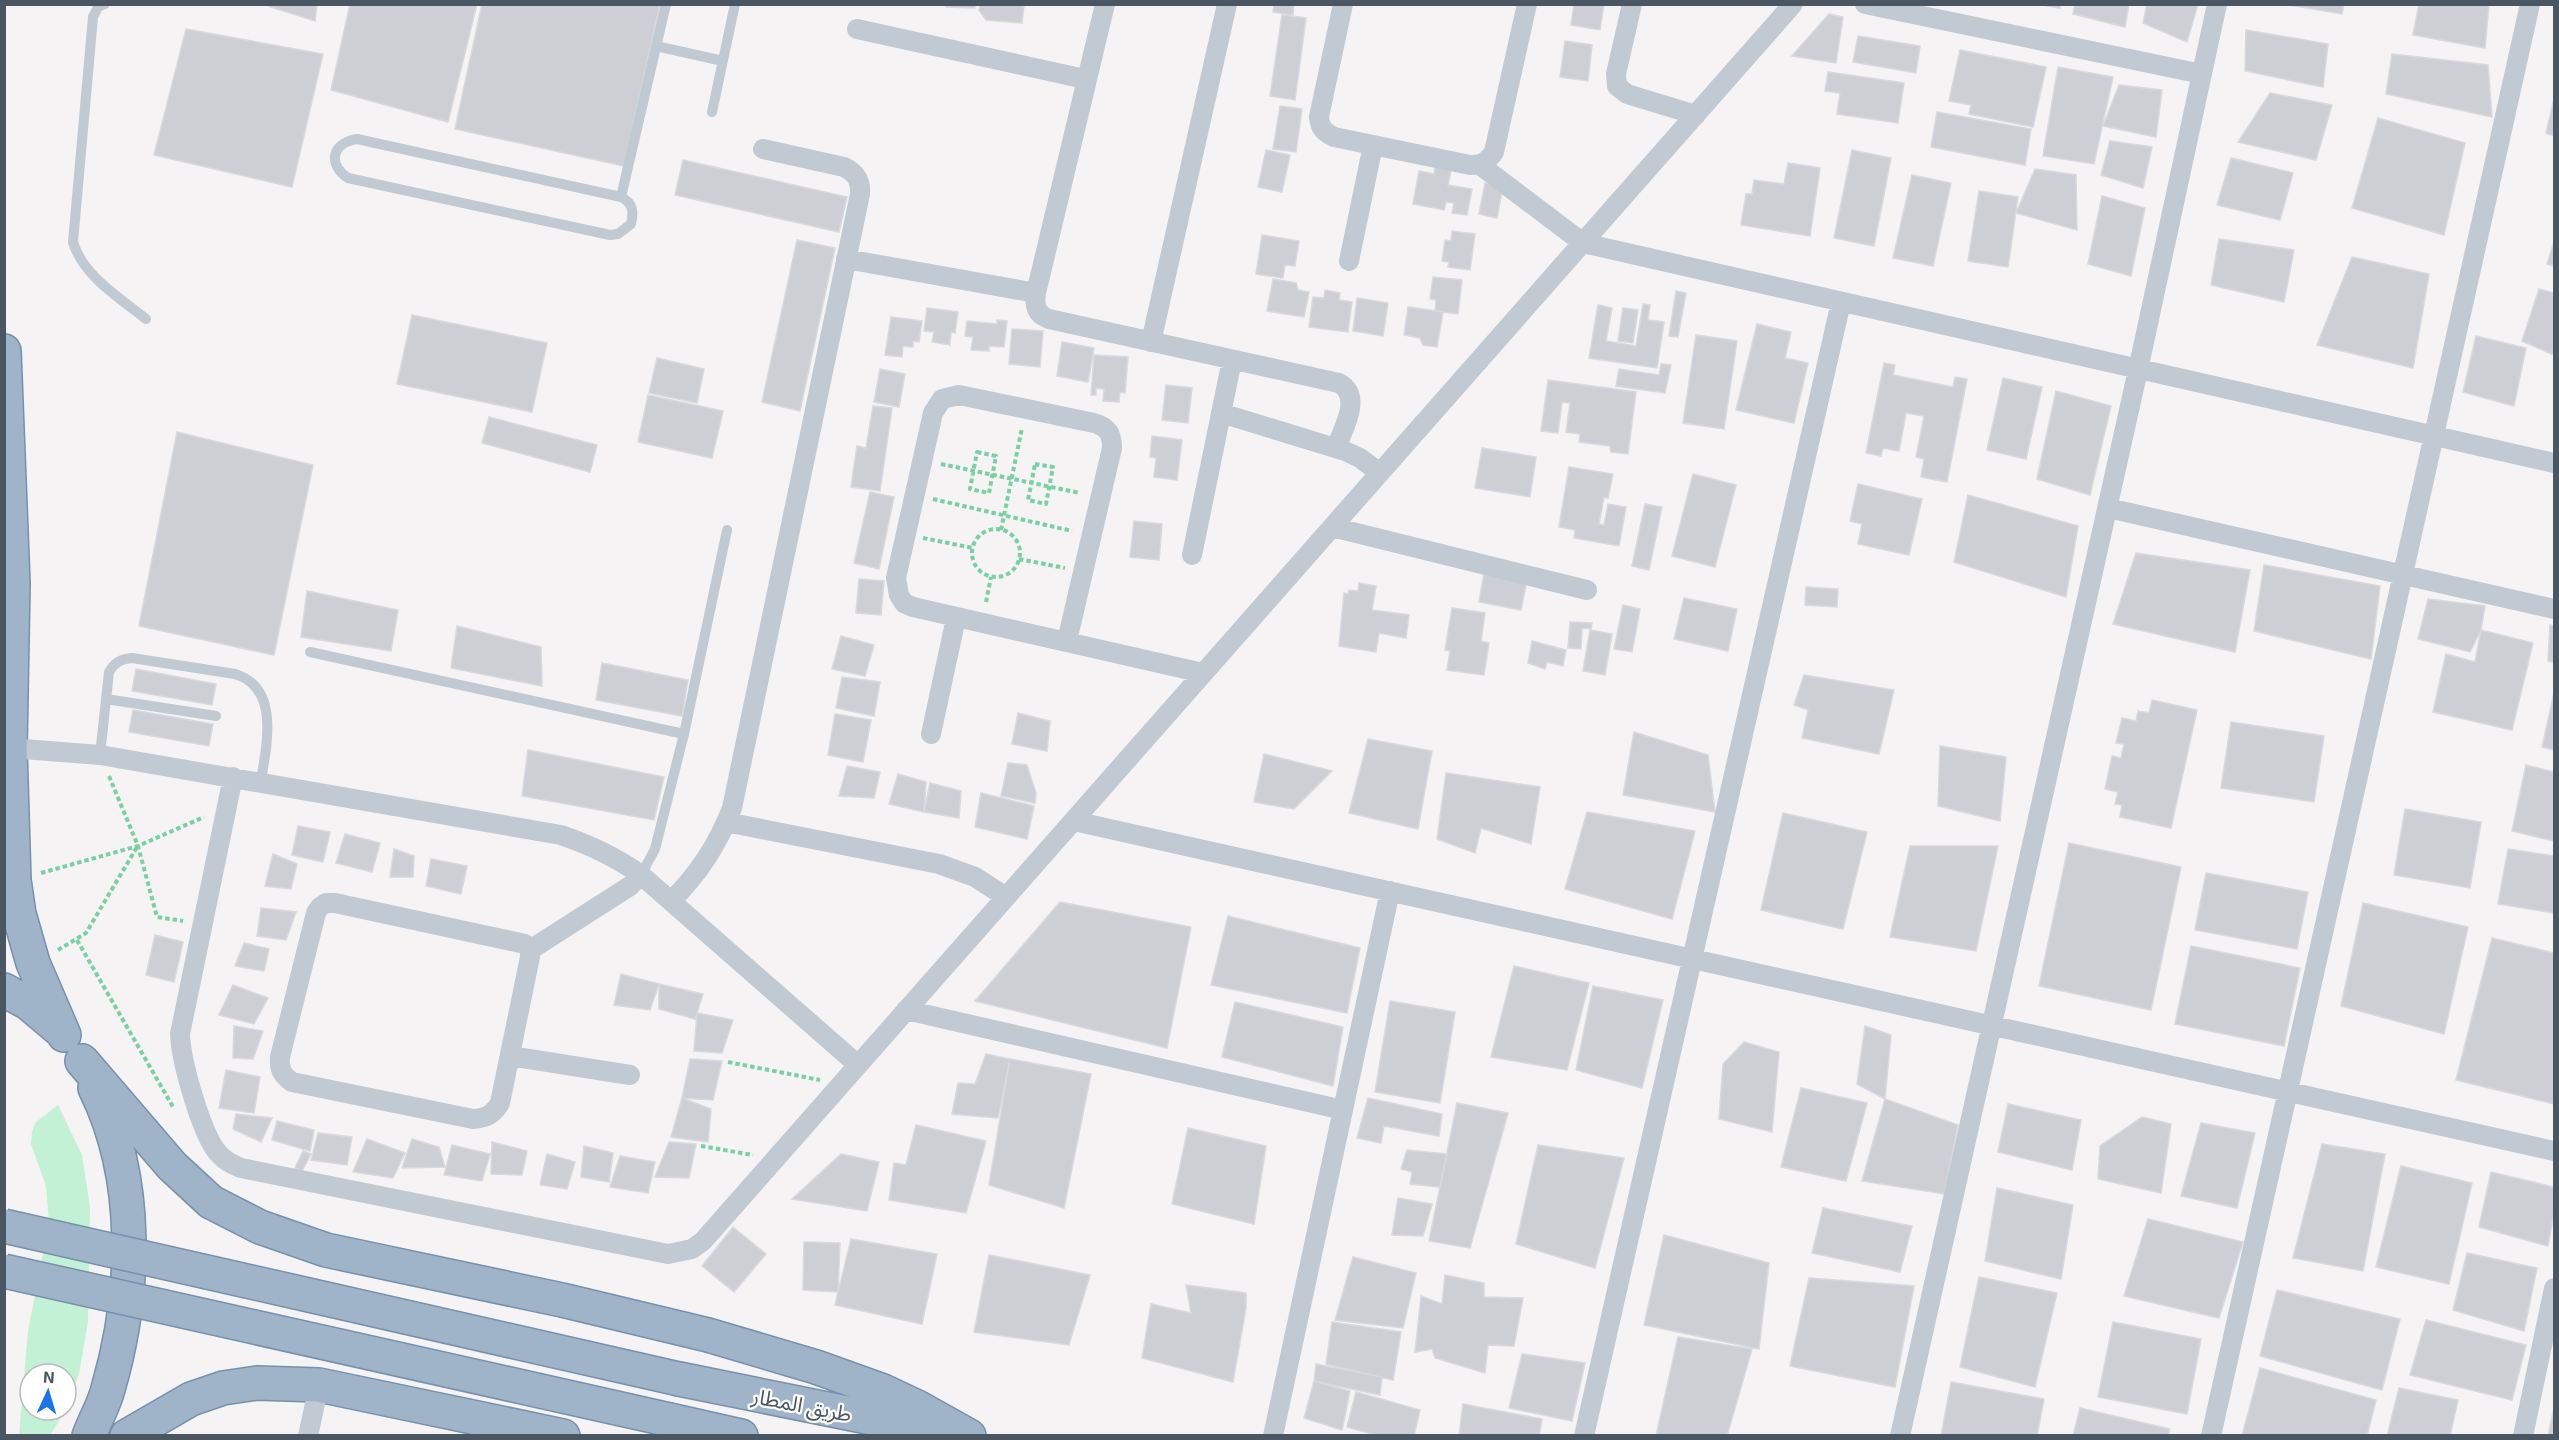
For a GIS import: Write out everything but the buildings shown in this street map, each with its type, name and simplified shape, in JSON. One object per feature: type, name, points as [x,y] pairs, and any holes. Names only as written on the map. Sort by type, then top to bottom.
[{"type":"highway","points":[[4,351],[13,583],[10,748],[14,880],[19,914],[33,963],[73,1048],[103,1103],[116,1144],[128,1204],[129,1266],[122,1332],[108,1391],[89,1436]]},
{"type":"highway","points":[[16,996],[50,1020],[180,1173],[211,1202],[260,1227],[326,1250],[562,1300],[719,1339],[816,1367],[883,1391],[969,1436]]},
{"type":"highway","name":"طريق المطار","points":[[4,1226],[679,1379],[960,1436]]},
{"type":"highway","name":"طريق المطار","points":[[4,1271],[741,1436]]},
{"type":"highway","points":[[127,1436],[192,1399],[223,1388],[257,1383],[319,1384],[543,1433]]},
{"type":"street","points":[[1105,4],[1085,79],[1036,293],[1034,303],[1036,310],[1042,316],[1345,386],[1352,402],[1336,448]]},
{"type":"street","points":[[1151,342],[1227,4]]},
{"type":"street","points":[[1343,4],[1319,117],[1324,132],[1373,145],[1470,165],[1480,165],[1489,160],[1494,152],[1527,4]]},
{"type":"street","points":[[1632,4],[1616,74],[1617,86],[1627,94],[1696,115]]},
{"type":"street","points":[[233,777],[182,1017],[180,1052],[213,1145],[226,1161],[241,1168],[668,1254],[692,1249],[703,1241],[1793,4]]},
{"type":"street","points":[[1865,4],[2202,74]]},
{"type":"street","points":[[1900,1436],[2139,370],[2217,4]]},
{"type":"street","points":[[2211,1436],[2286,1091],[2530,4]]},
{"type":"street","points":[[857,30],[1085,79]]},
{"type":"street","points":[[1349,261],[1373,145]]},
{"type":"street","points":[[671,901],[710,856],[732,808],[860,194],[858,178],[844,167],[763,150]]},
{"type":"street","points":[[1480,165],[1583,243],[2554,463]]},
{"type":"street","points":[[846,259],[1036,293]]},
{"type":"street","points":[[1584,1436],[1840,302]]},
{"type":"street","points":[[1192,555],[1232,360]]},
{"type":"street","points":[[1067,641],[1112,448],[1109,432],[1103,426],[1094,423],[959,395],[942,399],[933,413],[896,578],[899,595],[904,603],[956,618],[1203,673]]},
{"type":"street","points":[[1221,413],[1336,448],[1360,458],[1380,473]]},
{"type":"street","points":[[2108,508],[2554,609]]},
{"type":"street","points":[[1332,527],[1587,590]]},
{"type":"street","points":[[931,734],[956,618]]},
{"type":"street","points":[[10,748],[100,755],[261,781],[561,835],[603,851],[641,875],[858,1065]]},
{"type":"street","points":[[1074,821],[2554,1151]]},
{"type":"street","points":[[726,822],[939,864],[975,877],[1006,897]]},
{"type":"street","points":[[530,950],[525,944],[517,941],[326,903],[316,913],[279,1067],[284,1076],[292,1082],[473,1119],[485,1118],[494,1113],[500,1103],[530,950],[630,886],[641,875]]},
{"type":"street","points":[[1272,1436],[1390,891]]},
{"type":"street","points":[[906,1010],[1342,1110]]},
{"type":"street","points":[[510,1056],[630,1075]]},
{"type":"street","points":[[2523,1436],[2554,1288]]},
{"type":"street","points":[[308,1436],[319,1384]]},
{"type":"lane","points":[[105,4],[98,7],[93,17],[73,242],[77,254],[89,271],[146,319]]},
{"type":"lane","points":[[621,196],[666,4]]},
{"type":"lane","points":[[712,112],[735,4]]},
{"type":"lane","points":[[656,46],[723,61]]},
{"type":"lane","points":[[357,139],[621,196],[628,200],[632,207],[631,224],[618,234],[610,235],[348,178],[340,173],[335,164],[335,154],[339,146],[347,140],[357,139]]},
{"type":"lane","points":[[641,875],[655,849],[684,734],[727,530]]},
{"type":"lane","points":[[310,652],[684,734]]},
{"type":"lane","points":[[100,755],[109,672],[114,664],[122,659],[132,658],[243,676],[255,687],[268,714],[269,731],[261,781]]},
{"type":"lane","points":[[106,699],[216,716]]},
{"type":"path","points":[[1001,530],[1026,409]]},
{"type":"path","points":[[977,452],[996,456],[989,493],[970,489],[974,471],[977,452]]},
{"type":"path","points":[[922,460],[1100,498]]},
{"type":"path","points":[[1035,464],[1053,467],[1046,504],[1028,500],[1031,483],[1035,464]]},
{"type":"path","points":[[915,495],[1092,536]]},
{"type":"path","points":[[1001,530],[1015,539],[1019,546],[1019,559],[1014,570],[1007,575],[991,577],[977,568],[973,560],[973,548],[978,537],[985,532],[1001,530]]},
{"type":"path","points":[[906,534],[973,548]]},
{"type":"path","points":[[1019,559],[1084,572]]},
{"type":"path","points":[[100,755],[138,846],[157,917],[201,925]]},
{"type":"path","points":[[14,880],[138,846],[227,806]]},
{"type":"path","points":[[33,963],[86,933],[138,846]]},
{"type":"path","points":[[77,940],[176,1112]]},
{"type":"path","points":[[728,1062],[841,1084]]},
{"type":"path","points":[[701,1146],[775,1159]]},
{"type":"green space","points":[[58,1105],[82,1155],[90,1207],[88,1322],[78,1377],[78,1362],[25,1362],[28,1331],[49,1222],[46,1186],[31,1144],[36,1122]]},
{"type":"green space","points":[[20,1422],[58,1422],[50,1435],[19,1436]]}]
